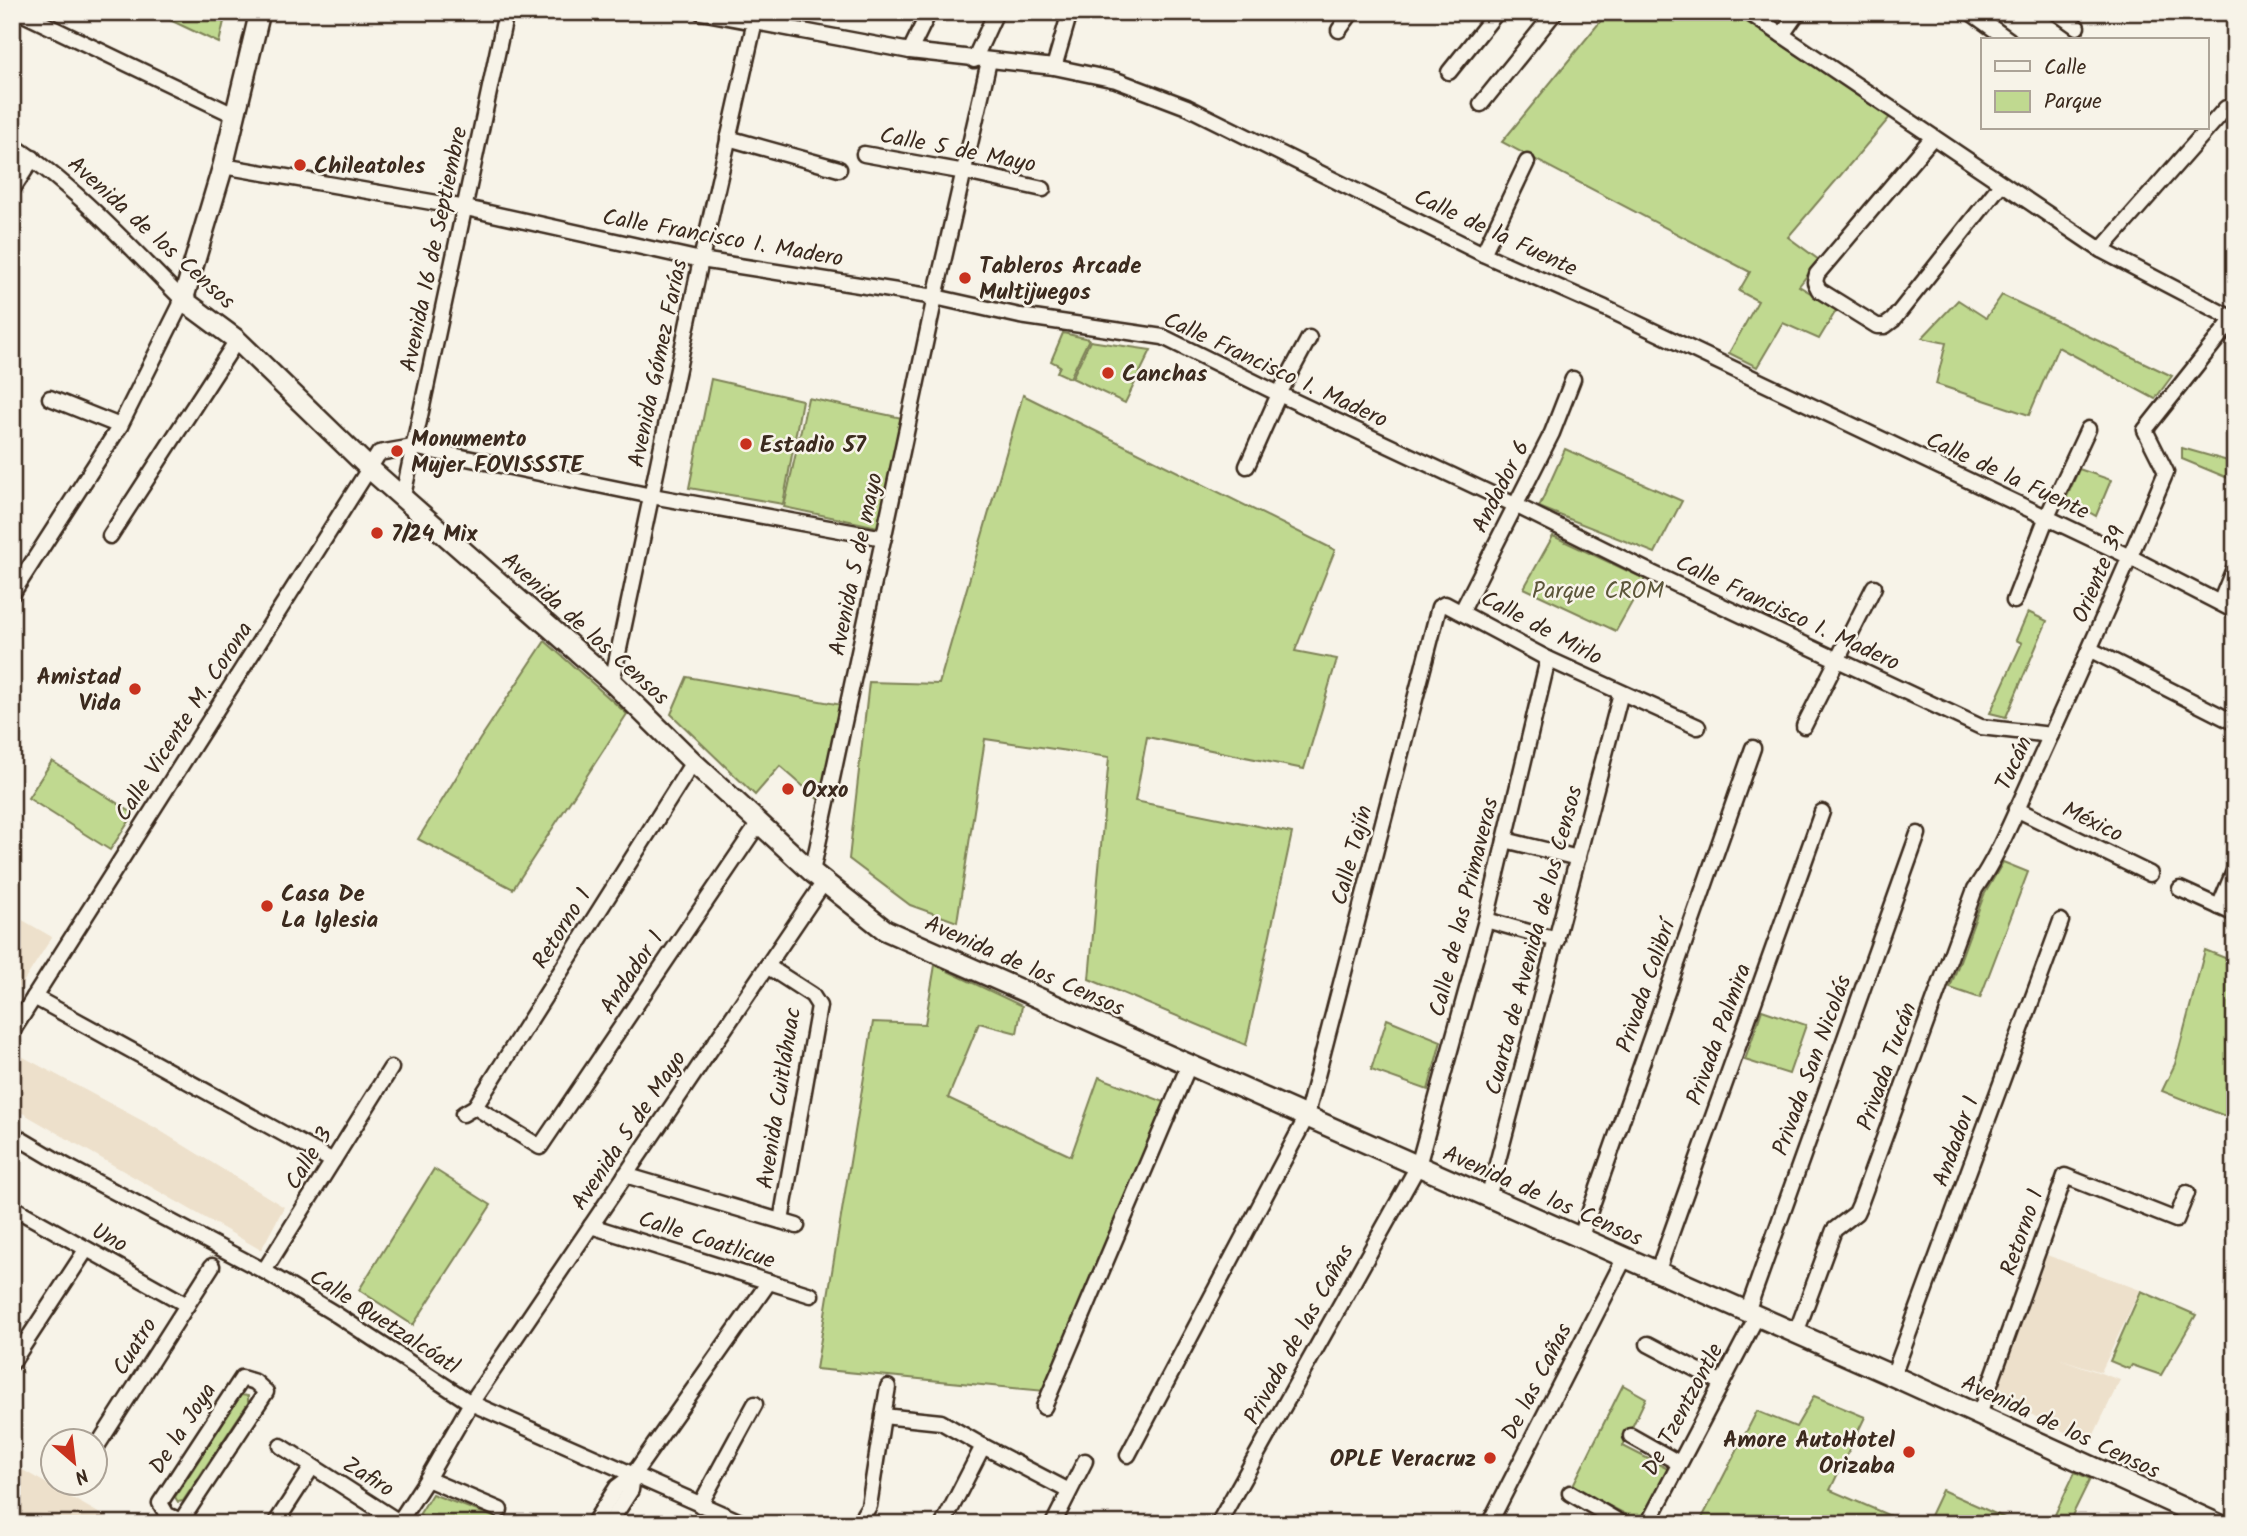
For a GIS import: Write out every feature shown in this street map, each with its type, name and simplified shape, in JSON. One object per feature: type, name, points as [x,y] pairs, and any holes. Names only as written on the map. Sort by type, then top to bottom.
[{"type":"street","points":[[19,12],[234,115]]},
{"type":"street","points":[[12,594],[120,426],[183,300],[223,166],[260,12]]},
{"type":"street","name":"Avenida 16 de Septiembre","points":[[403,496],[506,12]]},
{"type":"street","name":"Calle de la Fuente","points":[[701,12],[756,18],[910,51],[1054,67],[1116,80],[1187,107],[1483,254],[1605,308],[2130,557],[2235,611]]},
{"type":"street","points":[[910,51],[929,12]]},
{"type":"street","points":[[974,60],[996,12]]},
{"type":"street","points":[[1054,67],[1070,12]]},
{"type":"street","points":[[1339,30],[1352,12]]},
{"type":"street","points":[[1449,72],[1497,12]]},
{"type":"street","points":[[1481,104],[1555,12]]},
{"type":"street","points":[[1748,12],[2101,250],[2234,320]]},
{"type":"street","points":[[1782,34],[1798,12]]},
{"type":"street","points":[[1970,12],[2006,38]]},
{"type":"street","points":[[2056,12],[2077,27]]},
{"type":"street","name":"Avenida Gómez Farías","points":[[612,682],[701,260],[756,18]]},
{"type":"street","name":"Avenida 5 de mayo","points":[[818,877],[884,538],[989,61]]},
{"type":"street","points":[[2208,128],[2226,108]]},
{"type":"street","points":[[2101,250],[2207,130]]},
{"type":"street","points":[[1933,137],[1817,274],[1815,282],[1819,290],[1877,326],[1885,326],[1893,320],[2001,184]]},
{"type":"street","points":[[728,138],[839,169]]},
{"type":"street","name":"Avenida de los Censos","points":[[12,145],[33,158],[108,225],[183,300],[237,340],[370,469],[612,682],[693,762],[818,877],[886,930],[1893,1376],[1979,1415],[2186,1518],[2218,1524]]},
{"type":"street","name":"Calle 5 de Mayo","points":[[864,154],[1043,189]]},
{"type":"street","points":[[12,190],[33,158]]},
{"type":"street","points":[[1483,254],[1527,162]]},
{"type":"street","name":"Calle Francisco I. Madero","points":[[223,166],[466,208],[701,260],[935,297],[1020,316],[1163,337],[1652,573],[1980,727],[2050,736]]},
{"type":"street","name":"Oriente 39","points":[[2050,736],[2091,650],[2166,472],[2145,430],[2234,320]]},
{"type":"street","points":[[1247,466],[1279,394],[1309,338]]},
{"type":"street","points":[[110,536],[237,340]]},
{"type":"street","name":"Andador 6","points":[[1462,611],[1552,433],[1573,379]]},
{"type":"street","points":[[50,398],[120,426]]},
{"type":"street","points":[[2014,601],[2046,519],[2088,429]]},
{"type":"street","points":[[370,469],[379,453],[413,446],[652,496],[884,538]]},
{"type":"street","name":"Calle Vicente M. Corona","points":[[12,1032],[370,469]]},
{"type":"street","points":[[2220,603],[2235,566]]},
{"type":"street","points":[[1804,726],[1874,587]]},
{"type":"street","name":"Calle de Mirlo","points":[[1441,605],[1462,611],[1548,659],[1698,727]]},
{"type":"street","name":"Calle Tajín","points":[[1128,1455],[1306,1118],[1438,607],[1441,605]]},
{"type":"street","points":[[2091,650],[2235,723]]},
{"type":"street","name":"Calle de las Primaveras","points":[[1418,1166],[1486,920],[1548,659]]},
{"type":"street","name":"Cuarta de Avenida de los Censos","points":[[1488,1198],[1621,693]]},
{"type":"street","name":"Tucán","points":[[2016,809],[2050,736]]},
{"type":"street","name":"Privada Colibrí","points":[[1580,1239],[1753,748]]},
{"type":"street","name":"Retorno 1","points":[[540,1147],[469,1111],[693,762]]},
{"type":"street","name":"México","points":[[2016,809],[2150,874]]},
{"type":"street","name":"Privada Tucán","points":[[1796,1333],[1834,1230],[1856,1213],[1860,1204],[1975,890],[1995,861],[2016,809]]},
{"type":"street","name":"Privada Palmira","points":[[1657,1273],[1822,812]]},
{"type":"street","name":"Andador 1","points":[[540,1147],[759,823]]},
{"type":"street","name":"Privada San Nicolás","points":[[1752,1314],[1918,835]]},
{"type":"street","points":[[1505,840],[1578,858]]},
{"type":"street","points":[[2219,907],[2235,869]]},
{"type":"street","name":"Avenida 5 de Mayo","points":[[471,1403],[767,966],[818,877]]},
{"type":"street","points":[[2180,889],[2235,914]]},
{"type":"street","points":[[1486,920],[1557,940]]},
{"type":"street","name":"Andador 1","points":[[1893,1376],[2061,921]]},
{"type":"street","name":"Avenida Cuitláhuac","points":[[767,966],[811,995],[819,1006],[781,1221]]},
{"type":"street","points":[[34,997],[333,1161]]},
{"type":"street","points":[[1044,1407],[1189,1066]]},
{"type":"street","name":"Calle 3","points":[[264,1271],[391,1068]]},
{"type":"street","name":"Calle Quetzalcóatl","points":[[12,1134],[66,1166],[264,1271],[337,1315],[471,1403],[700,1505],[718,1518],[745,1524]]},
{"type":"street","name":"Privada de las Cañas","points":[[1218,1524],[1418,1166]]},
{"type":"street","points":[[625,1175],[797,1226]]},
{"type":"street","name":"Retorno 1","points":[[1979,1415],[2064,1176],[2176,1220],[2187,1193]]},
{"type":"street","name":"Uno","points":[[12,1207],[187,1304]]},
{"type":"street","name":"Calle Coatlicue","points":[[591,1226],[811,1295]]},
{"type":"street","points":[[12,1363],[86,1250]]},
{"type":"street","name":"De las Cañas","points":[[1489,1524],[1624,1259]]},
{"type":"street","name":"Cuatro","points":[[108,1429],[212,1266]]},
{"type":"street","points":[[593,1524],[617,1487],[633,1475],[769,1282]]},
{"type":"street","name":"De Tzentzontle","points":[[1648,1524],[1722,1383],[1752,1314]]},
{"type":"street","points":[[1648,1344],[1722,1383]]},
{"type":"street","name":"De la Joya","points":[[242,1378],[255,1382],[266,1392],[180,1522],[167,1515],[160,1503],[242,1378]]},
{"type":"street","points":[[858,1524],[869,1506],[888,1387]]},
{"type":"street","points":[[401,1523],[471,1403]]},
{"type":"street","points":[[700,1505],[755,1404]]},
{"type":"street","points":[[883,1416],[941,1422],[1069,1491]]},
{"type":"street","points":[[1630,1436],[1679,1463]]},
{"type":"street","points":[[943,1524],[983,1446]]},
{"type":"street","name":"Zafiro","points":[[281,1447],[401,1523]]},
{"type":"street","points":[[1053,1524],[1086,1461]]},
{"type":"street","points":[[275,1524],[312,1467]]},
{"type":"street","points":[[609,1524],[631,1490],[633,1475]]},
{"type":"street","points":[[427,1479],[500,1510]]},
{"type":"street","points":[[1570,1493],[1623,1524]]},
{"type":"shaded area","points":[[12,914],[52,937],[12,1000]]},
{"type":"shaded area","points":[[12,1051],[154,1127],[284,1207],[261,1250],[12,1107]]},
{"type":"shaded area","points":[[2047,1255],[2140,1290],[2101,1372],[2058,1358],[2120,1380],[2089,1445],[1995,1395]]},
{"type":"shaded area","points":[[12,1464],[38,1479],[38,1498],[72,1498],[118,1524],[12,1524]]},
{"type":"green space","points":[[153,12],[242,12],[240,20],[225,17],[219,43]]},
{"type":"green space","points":[[1608,12],[1731,12],[1891,116],[1788,237],[1819,260],[1799,286],[1837,309],[1819,339],[1783,323],[1757,367],[1729,353],[1758,301],[1739,291],[1750,272],[1502,142]]},
{"type":"green space","points":[[2002,295],[2172,376],[2155,399],[2058,347],[2029,415],[1936,384],[1946,343],[1922,338],[1958,300],[1986,318]]},
{"type":"green space","points":[[1063,333],[1089,339],[1070,378],[1057,372],[1060,366],[1051,361]]},
{"type":"green space","name":"Canchas","points":[[1090,341],[1151,350],[1125,403],[1072,378]]},
{"type":"green space","name":"Estadio 57","points":[[711,379],[802,400],[783,504],[689,488]]},
{"type":"green space","points":[[1023,395],[1335,550],[1295,651],[1337,659],[1304,769],[1147,737],[1135,801],[1292,833],[1246,1045],[1089,979],[1109,757],[985,739],[957,922],[910,905],[849,859],[869,682],[939,684]]},
{"type":"green space","points":[[808,398],[902,418],[878,527],[784,507]]},
{"type":"green space","points":[[2182,448],[2235,463],[2235,481],[2182,459]]},
{"type":"green space","points":[[1565,449],[1682,501],[1655,553],[1539,507]]},
{"type":"green space","points":[[2079,469],[2111,480],[2096,516],[2066,499]]},
{"type":"green space","name":"Parque CROM","points":[[1553,536],[1645,579],[1616,631],[1524,588]]},
{"type":"green space","points":[[2028,612],[2047,621],[2006,717],[1990,713],[2022,643],[2016,640]]},
{"type":"green space","points":[[545,641],[627,714],[513,889],[418,839]]},
{"type":"green space","points":[[687,677],[842,705],[820,801],[780,766],[755,795],[671,714]]},
{"type":"green space","points":[[52,761],[134,814],[110,850],[28,798]]},
{"type":"green space","points":[[2003,862],[2028,872],[1980,998],[1950,988],[1984,895]]},
{"type":"green space","points":[[2205,950],[2235,962],[2235,1120],[2162,1091],[2175,1064]]},
{"type":"green space","points":[[935,965],[1022,1006],[1017,1033],[979,1023],[948,1098],[1071,1156],[1099,1077],[1167,1103],[1045,1391],[816,1369],[873,1022],[925,1024]]},
{"type":"green space","points":[[1762,1010],[1806,1025],[1789,1074],[1745,1060]]},
{"type":"green space","points":[[1387,1019],[1441,1041],[1428,1090],[1371,1070]]},
{"type":"green space","points":[[434,1169],[491,1205],[413,1325],[359,1290]]},
{"type":"green space","points":[[2141,1291],[2196,1315],[2161,1375],[2132,1365],[2129,1369],[2110,1361]]},
{"type":"green space","points":[[1623,1385],[1646,1398],[1623,1446],[1668,1469],[1641,1522],[1572,1487]]},
{"type":"green space","points":[[241,1395],[248,1396],[248,1403],[183,1501],[178,1502],[175,1497]]},
{"type":"green space","points":[[1814,1396],[1865,1417],[1830,1490],[1909,1524],[1699,1524],[1757,1411],[1796,1427]]},
{"type":"green space","points":[[2075,1472],[2090,1479],[2068,1524],[2059,1524],[2052,1521]]},
{"type":"green space","points":[[1942,1490],[2018,1524],[1926,1524]]},
{"type":"green space","points":[[432,1494],[499,1519],[496,1524],[435,1524],[419,1515]]},
{"type":"place","name":"Chileatoles","points":[[300,165]]},
{"type":"place","name":"Tableros Arcade Multijuegos","points":[[965,278]]},
{"type":"place","name":"Canchas","points":[[1108,373]]},
{"type":"place","name":"Estadio 57","points":[[746,444]]},
{"type":"place","name":"Monumento Mujer FOVISSSTE","points":[[397,451]]},
{"type":"place","name":"7/24 Mix","points":[[377,533]]},
{"type":"place","name":"Amistad Vida","points":[[135,689]]},
{"type":"place","name":"Oxxo","points":[[788,789]]},
{"type":"place","name":"Casa De La Iglesia","points":[[267,906]]},
{"type":"place","name":"Amore AutoHotel Orizaba","points":[[1909,1452]]},
{"type":"place","name":"OPLE Veracruz","points":[[1490,1458]]}]
